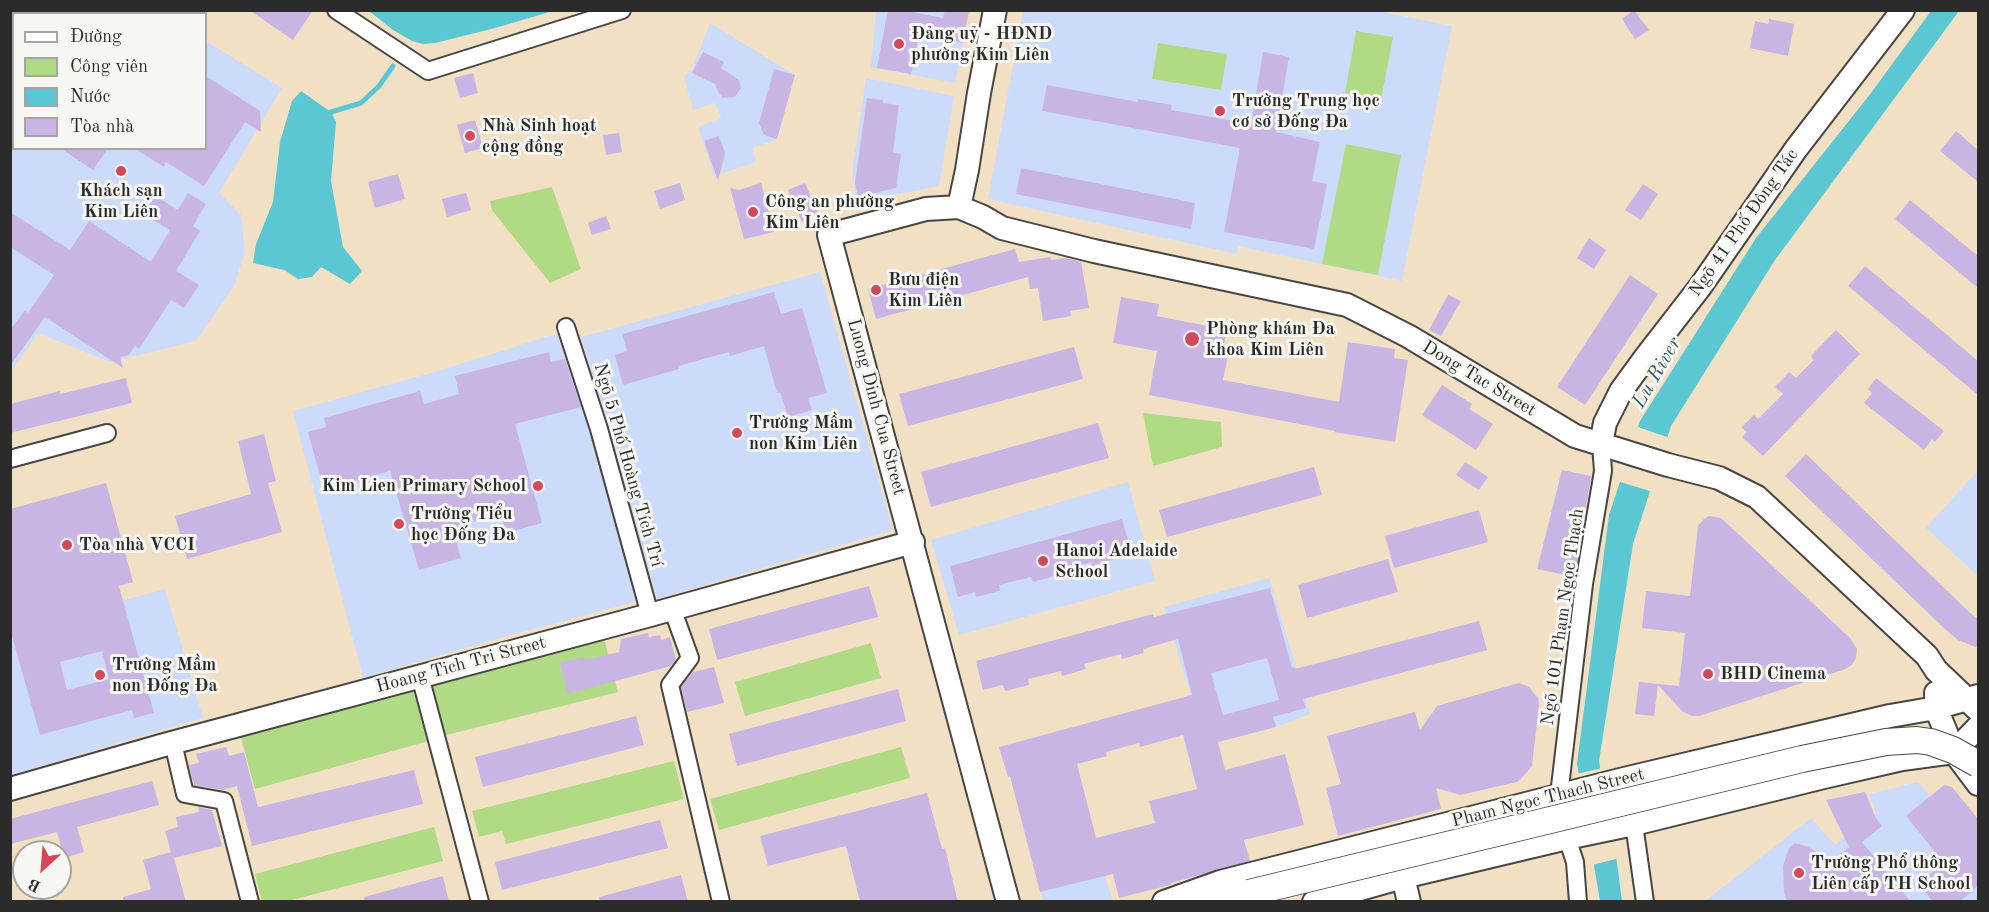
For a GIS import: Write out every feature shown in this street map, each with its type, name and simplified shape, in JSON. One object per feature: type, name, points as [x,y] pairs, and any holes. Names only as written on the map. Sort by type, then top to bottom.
[{"type":"main road","points":[[1185,902],[1240,897],[1802,759],[1886,742],[1917,740],[1931,742],[1953,750],[1978,765]]},
{"type":"street","points":[[336,10],[428,71],[622,10]]},
{"type":"street","points":[[959,207],[968,170],[979,93],[995,10]]},
{"type":"street","name":"Ngõ 41 Phố Đông Tác","points":[[1610,447],[1605,423],[1622,391],[1700,287],[1796,149],[1903,10]]},
{"type":"street","name":"Dong Tac Street","points":[[959,207],[1002,228],[1347,305],[1408,336],[1575,436],[1668,465],[1719,478],[1756,497],[1927,656],[1936,670],[1975,702]]},
{"type":"street","name":"Luong Dinh Cua Street","points":[[959,207],[926,209],[829,235],[1008,902]]},
{"type":"street","name":"Ngõ 5 Phố Hoàng Tích Trí","points":[[566,327],[599,429],[650,615]]},
{"type":"street","points":[[10,459],[107,433]]},
{"type":"street","name":"Ngõ 101 Phạm Ngọc Thạch","points":[[1564,794],[1584,584],[1603,471],[1610,447]]},
{"type":"street","name":"Hoang Tich Tri Street","points":[[10,789],[913,542]]},
{"type":"street","points":[[672,608],[690,658],[670,685],[721,902]]},
{"type":"street","points":[[1936,670],[1936,708],[1954,752],[1978,784]]},
{"type":"street","points":[[420,676],[480,902]]},
{"type":"street","name":"Pham Ngoc Thach Street","points":[[1164,902],[1220,882],[1624,779],[1890,716],[1975,702]]},
{"type":"street","points":[[1314,902],[1403,878],[1824,777],[1902,759],[1954,752],[1978,727]]},
{"type":"street","points":[[1812,734],[1824,777]]},
{"type":"street","points":[[173,743],[185,794],[224,801],[250,902]]},
{"type":"street","points":[[1634,824],[1645,902]]},
{"type":"street","points":[[1567,838],[1575,862],[1578,902]]},
{"type":"street","points":[[1403,878],[1409,902]]},
{"type":"shaded area","name":"Trường Trung học cơ sở Đống Đa","points":[[1372,10],[1452,26],[1402,281],[1238,246],[1237,254],[988,199],[1023,11]]},
{"type":"shaded area","name":"Khách sạn Kim Liên","points":[[11,11],[32,12],[12,12],[12,150],[207,150],[207,42],[282,88],[219,193],[241,215],[245,252],[234,286],[196,341],[110,362],[38,333],[11,371]]},
{"type":"shaded area","points":[[876,11],[945,11],[939,38],[963,43],[955,83],[871,67]]},
{"type":"shaded area","points":[[710,23],[795,75],[777,139],[753,148],[756,162],[714,176],[698,127],[721,118],[715,103],[693,110],[684,77],[692,70]]},
{"type":"shaded area","points":[[866,78],[954,96],[939,186],[857,202],[853,165]]},
{"type":"shaded area","name":"Trường Mầm non Kim Liên","points":[[820,272],[893,530],[657,599],[581,337]]},
{"type":"shaded area","points":[[565,331],[642,600],[363,678],[293,411],[438,371]]},
{"type":"shaded area","points":[[1978,470],[1978,576],[1926,528]]},
{"type":"shaded area","name":"Hanoi Adelaide School","points":[[1128,482],[1155,581],[959,635],[931,540]]},
{"type":"shaded area","points":[[1269,578],[1310,714],[1276,727],[1206,745],[1164,607]]},
{"type":"shaded area","name":"Trường Mầm non Đống Đa","points":[[165,589],[203,718],[11,775],[11,631]]},
{"type":"shaded area","points":[[1918,782],[1956,829],[1974,814],[1978,820],[1978,901],[1704,902],[1811,818],[1835,845],[1876,814],[1869,794]]},
{"type":"shaded area","points":[[1017,800],[1105,876],[1113,901],[1043,901]]},
{"type":"green space","points":[[1356,31],[1393,37],[1381,100],[1345,93]]},
{"type":"green space","points":[[1158,43],[1227,54],[1221,90],[1152,79]]},
{"type":"green space","points":[[1346,144],[1401,155],[1378,275],[1322,264]]},
{"type":"green space","points":[[552,187],[581,269],[550,283],[492,210],[490,201]]},
{"type":"green space","points":[[1143,413],[1221,422],[1222,447],[1153,466]]},
{"type":"green space","points":[[604,638],[618,692],[442,736],[428,682]]},
{"type":"green space","points":[[871,643],[881,678],[745,716],[735,682]]},
{"type":"green space","points":[[414,686],[429,741],[255,789],[240,734]]},
{"type":"green space","points":[[901,747],[910,778],[719,830],[710,799]]},
{"type":"green space","points":[[674,761],[684,799],[506,844],[502,831],[479,837],[472,811]]},
{"type":"green space","points":[[434,827],[443,861],[288,901],[262,901],[255,874]]},
{"type":"water","points":[[369,11],[553,11],[495,28],[423,44],[412,41],[393,30]]},
{"type":"water","points":[[1931,11],[1959,11],[1775,260],[1671,426],[1633,544],[1599,761],[1622,901],[1600,901],[1577,764],[1609,515],[1640,421],[1756,238],[1871,93]]},
{"type":"water","points":[[301,91],[331,112],[336,122],[331,181],[343,247],[362,271],[350,284],[321,267],[312,277],[298,279],[284,270],[253,263],[256,244],[273,202],[280,142],[292,101]]},
{"type":"pier","points":[[1635,426],[1670,438],[1653,492],[1617,481]]},
{"type":"pier","points":[[1603,768],[1620,858],[1592,865],[1576,774]]},
{"type":"building","points":[[249,10],[313,10],[293,40]]},
{"type":"building","name":"Đảng uỷ - HĐND phường Kim Liên","points":[[888,10],[902,10],[943,18],[945,10],[969,10],[963,43],[919,34],[911,74],[877,68]]},
{"type":"building","points":[[1634,10],[1649,30],[1635,39],[1622,19]]},
{"type":"building","points":[[1769,19],[1794,24],[1788,56],[1750,48],[1755,21],[1768,24]]},
{"type":"building","points":[[703,52],[724,62],[721,68],[739,80],[741,88],[735,97],[723,98],[715,84],[692,73]]},
{"type":"building","points":[[1263,52],[1289,57],[1276,132],[1320,142],[1312,181],[1327,184],[1314,249],[1224,232],[1240,148],[1042,111],[1047,85],[1138,102],[1138,99],[1172,105],[1171,110],[1251,124]]},
{"type":"building","points":[[774,69],[795,75],[777,139],[764,135],[759,123]]},
{"type":"building","points":[[473,73],[478,93],[460,98],[454,78]]},
{"type":"building","points":[[207,77],[260,111],[261,132],[245,122],[204,186],[166,162],[164,167],[137,150],[207,150]]},
{"type":"building","points":[[867,98],[899,105],[893,153],[901,154],[896,188],[858,197],[855,183]]},
{"type":"building","name":"Nhà Sinh hoạt cộng đồng","points":[[475,120],[483,148],[465,153],[457,125]]},
{"type":"building","points":[[1956,131],[1978,150],[1978,182],[1940,151]]},
{"type":"building","points":[[619,133],[622,152],[606,155],[603,135]]},
{"type":"building","points":[[719,136],[725,153],[718,181],[704,141]]},
{"type":"building","points":[[63,150],[107,150],[93,170]]},
{"type":"building","points":[[1021,168],[1195,203],[1191,229],[1016,194]]},
{"type":"building","points":[[398,174],[405,199],[375,208],[368,182]]},
{"type":"building","points":[[680,183],[685,200],[660,209],[654,191]]},
{"type":"building","name":"Công an phường Kim Liên","points":[[761,183],[774,232],[744,239],[730,188],[739,190]]},
{"type":"building","points":[[805,183],[819,215],[802,222],[788,190]]},
{"type":"building","points":[[1643,184],[1658,194],[1641,220],[1625,210]]},
{"type":"building","points":[[188,193],[206,204],[193,226],[200,231],[176,271],[199,285],[184,308],[171,300],[139,349],[135,346],[129,355],[120,357],[123,368],[45,317],[10,366],[10,330],[25,310],[28,313],[54,275],[10,247],[10,212],[70,250],[89,221],[151,262],[170,230],[144,215],[155,196],[178,210]]},
{"type":"building","points":[[466,193],[471,210],[447,217],[442,199]]},
{"type":"building","points":[[1910,200],[1978,256],[1978,288],[1895,219]]},
{"type":"building","points":[[606,216],[611,229],[592,235],[588,223]]},
{"type":"building","points":[[1589,238],[1606,250],[1594,269],[1577,258]]},
{"type":"building","points":[[1015,249],[1019,262],[1050,257],[1051,260],[1067,258],[1081,262],[1089,308],[1070,311],[1071,316],[1043,321],[1038,288],[1030,289],[1028,277],[876,319],[868,289]]},
{"type":"building","points":[[1865,266],[1978,361],[1978,395],[1848,286]]},
{"type":"building","points":[[1630,275],[1658,294],[1585,405],[1557,387]]},
{"type":"building","points":[[774,292],[781,314],[802,308],[827,393],[808,398],[812,410],[788,417],[780,392],[777,393],[764,346],[730,356],[729,352],[678,366],[679,369],[623,385],[615,355],[627,351],[622,334]]},
{"type":"building","points":[[1448,295],[1461,301],[1441,336],[1429,330]]},
{"type":"building","points":[[1121,297],[1159,304],[1157,316],[1227,330],[1223,349],[1229,350],[1223,380],[1339,402],[1348,342],[1395,349],[1394,358],[1408,360],[1395,442],[1149,395],[1157,351],[1113,343]]},
{"type":"building","points":[[1836,330],[1860,354],[1763,456],[1742,437],[1747,432],[1741,428],[1754,415],[1758,419],[1783,394],[1775,387],[1789,372],[1796,378],[1814,360],[1811,356]]},
{"type":"building","points":[[1074,347],[1083,379],[908,426],[899,394]]},
{"type":"building","points":[[549,352],[551,362],[565,359],[581,407],[515,424],[542,523],[506,533],[501,514],[469,523],[471,530],[454,534],[461,558],[419,570],[390,471],[324,490],[308,432],[326,427],[324,418],[420,391],[424,404],[459,394],[455,376]]},
{"type":"building","points":[[126,378],[132,403],[10,433],[10,404]]},
{"type":"building","points":[[1876,378],[1944,431],[1935,442],[1932,439],[1924,450],[1864,403],[1872,393],[1868,389]]},
{"type":"building","points":[[1442,385],[1472,404],[1469,409],[1493,424],[1476,450],[1422,415]]},
{"type":"building","points":[[1098,423],[1109,458],[931,507],[921,472]]},
{"type":"building","points":[[264,434],[276,481],[268,483],[282,532],[187,559],[175,516],[251,494],[238,441]]},
{"type":"building","points":[[1806,454],[1978,619],[1978,648],[1958,640],[1946,630],[1785,476]]},
{"type":"building","points":[[1465,462],[1488,477],[1479,490],[1456,475]]},
{"type":"building","points":[[1314,467],[1322,495],[1167,537],[1159,510]]},
{"type":"building","points":[[1562,470],[1591,476],[1575,577],[1537,569]]},
{"type":"building","points":[[106,483],[133,582],[119,586],[154,713],[134,718],[132,710],[40,735],[10,629],[10,509]],"holes":[[[102,651],[109,679],[67,690],[60,662]]]},
{"type":"building","points":[[1479,510],[1488,542],[1394,568],[1385,536]]},
{"type":"building","points":[[1709,516],[1721,518],[1850,638],[1857,649],[1856,658],[1852,665],[1843,670],[1699,716],[1683,712],[1658,685],[1654,716],[1635,714],[1639,682],[1679,686],[1685,633],[1642,628],[1646,591],[1690,596],[1698,526]]},
{"type":"building","points":[[1122,519],[1131,551],[1114,555],[1115,559],[1092,566],[1091,562],[1057,571],[1058,575],[1033,582],[1031,577],[999,585],[1000,591],[976,597],[975,592],[958,597],[950,566]]},
{"type":"building","points":[[1388,559],[1398,592],[1307,618],[1298,585]]},
{"type":"building","points":[[869,586],[878,617],[717,660],[709,629]]},
{"type":"building","points":[[1270,588],[1292,668],[1295,669],[1479,621],[1487,650],[1303,699],[1306,708],[1273,717],[1276,727],[1218,742],[1225,770],[1285,754],[1304,825],[1244,840],[1250,861],[1119,898],[1113,874],[1040,892],[1010,776],[1008,777],[999,747],[1192,695],[1178,639],[1143,649],[1144,653],[1122,659],[1121,654],[1084,664],[1086,669],[1062,676],[1061,671],[1028,679],[1029,685],[1005,691],[1003,685],[983,690],[976,661],[1153,614],[1154,617]],"holes":[[[1267,658],[1279,700],[1223,715],[1211,673]],[[1183,735],[1197,789],[1149,801],[1155,823],[1096,838],[1077,764],[1107,756],[1106,752],[1139,743],[1140,747]]]},
{"type":"building","points":[[648,633],[649,637],[660,635],[661,640],[670,637],[676,660],[671,666],[567,694],[560,662],[584,657],[585,660],[619,652],[621,639]]},
{"type":"building","points":[[714,667],[724,703],[687,712],[681,687],[693,672]]},
{"type":"building","points":[[1519,683],[1529,687],[1538,698],[1539,705],[1532,766],[1520,780],[1460,795],[1436,788],[1441,809],[1338,836],[1326,788],[1341,784],[1327,736],[1415,712],[1420,730],[1437,706]]},
{"type":"building","points":[[898,689],[906,721],[737,766],[729,734]]},
{"type":"building","points":[[636,716],[644,745],[483,787],[475,757]]},
{"type":"building","points":[[226,747],[229,756],[244,752],[258,807],[414,770],[423,804],[252,846],[237,786],[223,790],[194,785],[189,765],[199,763],[196,754]]},
{"type":"building","points":[[152,781],[159,805],[77,827],[84,852],[72,856],[72,840],[59,840],[57,832],[26,840],[12,840],[10,844],[10,819]]},
{"type":"building","points":[[1944,785],[1952,787],[1978,819],[1978,886],[1959,902],[1933,902],[1918,883],[1944,863],[1906,816]]},
{"type":"building","points":[[1865,792],[1882,826],[1862,842],[1911,902],[1787,902],[1784,892],[1783,866],[1789,848],[1795,843],[1808,847],[1831,861],[1849,847],[1826,800]]},
{"type":"building","points":[[927,793],[942,849],[945,848],[958,902],[860,902],[846,846],[768,866],[760,836]]},
{"type":"building","points":[[198,807],[212,810],[222,846],[174,858],[186,902],[123,902],[123,897],[151,889],[143,860],[171,852],[165,831],[178,827],[176,817],[199,812]]},
{"type":"building","points":[[660,820],[668,848],[502,890],[495,862]]},
{"type":"building","points":[[681,875],[688,902],[600,902],[599,897]]},
{"type":"building","points":[[443,876],[449,902],[365,902],[364,897]]},
{"type":"waterway","points":[[331,112],[361,103],[379,86],[393,66]]},
{"type":"place","name":"Đảng uỷ - HĐND phường Kim Liên","points":[[899,44]]},
{"type":"place","name":"Trường Trung học cơ sở Đống Đa","points":[[1220,111]]},
{"type":"place","name":"Nhà Sinh hoạt cộng đồng","points":[[470,136]]},
{"type":"place","name":"Khách sạn Kim Liên","points":[[121,171]]},
{"type":"place","name":"Công an phường Kim Liên","points":[[753,212]]},
{"type":"place","name":"Bưu điện Kim Liên","points":[[876,290]]},
{"type":"place","name":"Phòng khám Đa khoa Kim Liên","points":[[1192,339]]},
{"type":"place","name":"Trường Mầm non Kim Liên","points":[[737,433]]},
{"type":"place","name":"Kim Lien Primary School","points":[[538,486]]},
{"type":"place","name":"Trường Tiểu học Đống Đa","points":[[399,524]]},
{"type":"place","name":"Tòa nhà VCCI","points":[[67,545]]},
{"type":"place","name":"Hanoi Adelaide School","points":[[1043,561]]},
{"type":"place","name":"BHD Cinema","points":[[1708,674]]},
{"type":"place","name":"Trường Mầm non Đống Đa","points":[[100,675]]},
{"type":"place","name":"Trường Phổ thông Liên cấp TH School","points":[[1799,873]]},
{"type":"water label","name":"Lu River","points":[[1657,373]]}]
